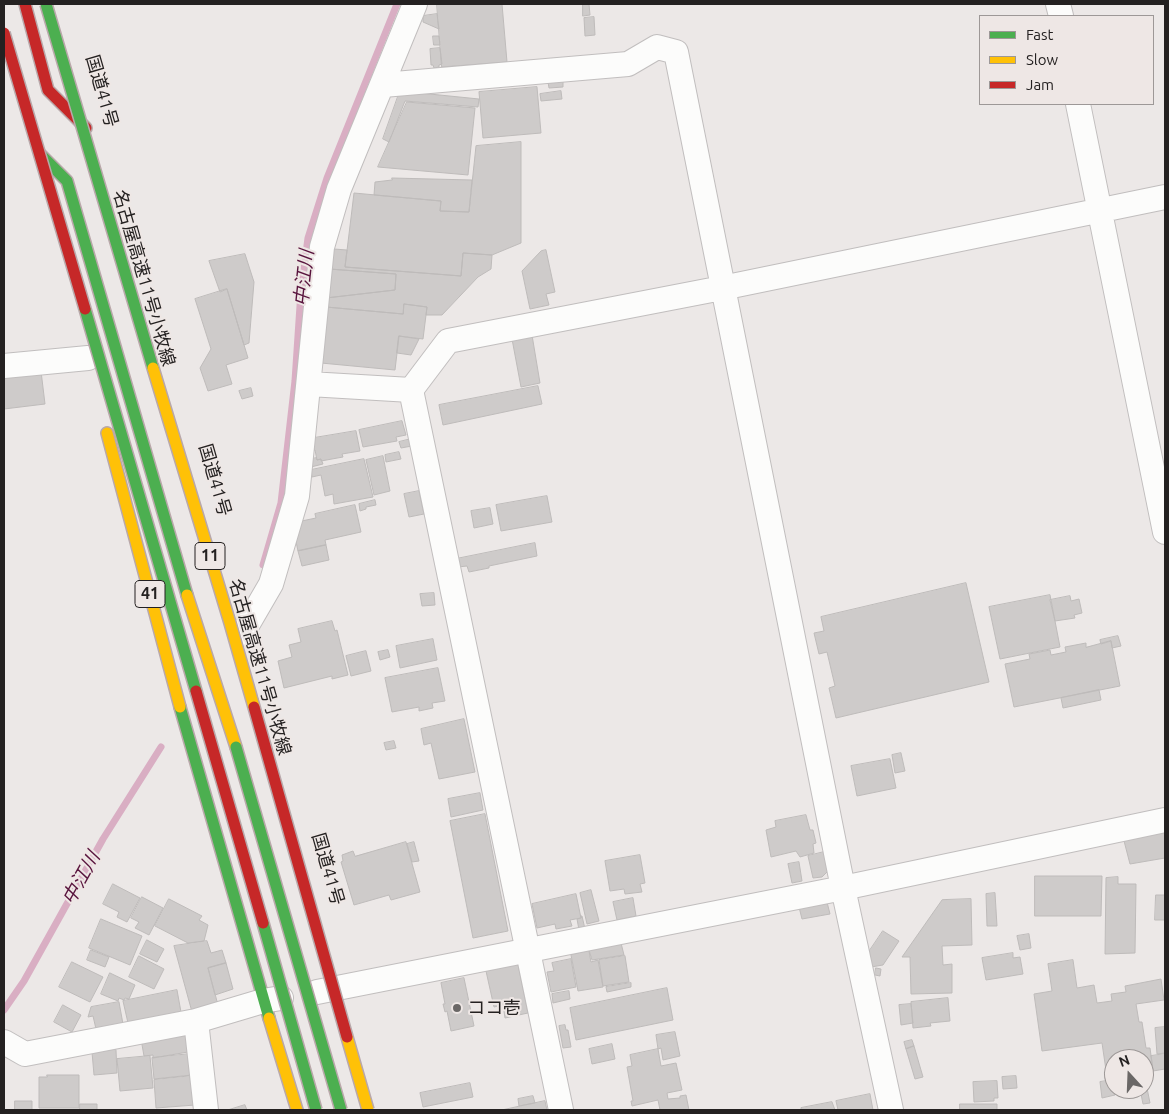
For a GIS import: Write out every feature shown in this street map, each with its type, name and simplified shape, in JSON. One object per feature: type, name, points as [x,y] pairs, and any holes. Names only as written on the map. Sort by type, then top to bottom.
[{"type":"highway","points":[[25,4],[48,90],[87,129],[210,540],[215,544]]},
{"type":"highway","name":"名古屋高速11号小牧線","points":[[46,4],[143,337],[230,623],[368,1110]]},
{"type":"highway","points":[[4,33],[316,1110]]},
{"type":"highway","name":"国道41号","points":[[86,98],[363,1050]]},
{"type":"highway","points":[[40,154],[67,181],[194,619],[236,747],[341,1110]]},
{"type":"highway","points":[[68,292],[90,367]]},
{"type":"highway","name":"41","points":[[105,423],[144,573],[263,1002],[296,1110]]},
{"type":"street","points":[[242,634],[271,584],[297,496],[310,384],[322,247],[340,189],[415,4]]},
{"type":"street","points":[[383,85],[628,64],[657,47],[676,52],[843,888],[891,1110]]},
{"type":"street","points":[[1078,105],[1165,532]]},
{"type":"street","points":[[561,1110],[411,390],[448,341],[722,288],[1165,197]]},
{"type":"street","points":[[4,366],[90,367]]},
{"type":"street","points":[[310,384],[411,390]]},
{"type":"street","points":[[4,1042],[26,1054],[196,1021],[263,1002],[344,988],[843,888],[1165,820]]},
{"type":"street","points":[[196,1021],[206,1110]]},
{"type":"building","points":[[437,4],[502,4],[507,62],[442,67]]},
{"type":"building","points":[[583,4],[589,4],[590,15],[583,16]]},
{"type":"building","points":[[437,14],[439,29],[423,22],[423,16]]},
{"type":"building","points":[[594,17],[595,35],[585,36],[584,18]]},
{"type":"building","points":[[433,36],[439,36],[440,45],[434,45]]},
{"type":"building","points":[[440,48],[442,64],[434,68],[431,65],[430,49]]},
{"type":"building","points":[[563,81],[563,87],[549,88],[548,82]]},
{"type":"building","points":[[537,87],[541,133],[483,138],[479,92]]},
{"type":"building","points":[[400,91],[479,99],[478,107],[405,101],[389,142],[383,139]]},
{"type":"building","points":[[561,91],[562,99],[541,101],[540,94]]},
{"type":"building","points":[[407,102],[475,108],[468,175],[378,167]]},
{"type":"building","points":[[521,142],[521,243],[492,255],[463,253],[461,276],[345,267],[354,193],[441,201],[440,211],[469,212],[476,146]]},
{"type":"building","points":[[392,178],[472,180],[469,212],[440,211],[441,201],[374,195],[375,182],[392,180]]},
{"type":"building","points":[[334,249],[347,250],[345,267],[461,276],[463,253],[492,255],[491,269],[478,277],[442,315],[426,315],[427,307],[404,304],[403,314],[326,307],[326,298],[395,290],[396,274],[329,269]]},
{"type":"building","points":[[546,250],[555,292],[546,294],[549,305],[530,309],[522,271],[541,251]]},
{"type":"building","points":[[245,254],[254,282],[249,343],[244,345],[227,289],[220,292],[209,261]]},
{"type":"building","points":[[329,269],[396,274],[395,290],[326,298]]},
{"type":"building","points":[[227,289],[248,358],[226,365],[232,384],[208,391],[200,368],[211,349],[195,299]]},
{"type":"building","points":[[404,304],[427,307],[423,339],[399,336],[395,370],[321,363],[326,307],[403,314]]},
{"type":"building","points":[[532,335],[540,383],[521,387],[512,339]]},
{"type":"building","points":[[399,336],[419,339],[411,355],[397,353]]},
{"type":"building","points":[[41,371],[45,404],[4,409],[4,376]]},
{"type":"building","points":[[538,386],[542,404],[443,425],[439,405]]},
{"type":"building","points":[[251,388],[253,396],[242,399],[239,391]]},
{"type":"building","points":[[402,421],[406,435],[396,437],[397,441],[363,447],[359,430]]},
{"type":"building","points":[[356,431],[360,451],[342,454],[343,457],[321,461],[321,459],[317,460],[315,450],[311,451],[308,439]]},
{"type":"building","points":[[411,439],[412,446],[401,448],[399,442]]},
{"type":"building","points":[[399,452],[401,459],[386,462],[385,455]]},
{"type":"building","points":[[383,456],[390,491],[374,495],[366,460]]},
{"type":"building","points":[[316,458],[317,460],[321,459],[323,464],[307,468],[305,461]]},
{"type":"building","points":[[364,459],[373,497],[334,504],[333,494],[325,496],[321,475],[312,477],[311,470]]},
{"type":"building","points":[[419,491],[424,514],[409,517],[404,494]]},
{"type":"building","points":[[547,496],[552,522],[501,531],[496,505]]},
{"type":"building","points":[[375,500],[376,505],[366,507],[366,509],[360,511],[359,504]]},
{"type":"building","points":[[355,505],[361,532],[325,540],[326,545],[298,551],[292,523],[316,518],[315,514]]},
{"type":"building","points":[[490,508],[493,524],[474,528],[471,511]]},
{"type":"building","points":[[535,543],[537,556],[469,572],[467,566],[458,567],[456,559]]},
{"type":"building","points":[[326,545],[329,560],[302,566],[298,551]]},
{"type":"building","points":[[966,583],[989,682],[836,718],[829,688],[835,686],[827,652],[819,654],[814,633],[824,631],[821,617]]},
{"type":"building","points":[[434,593],[435,605],[422,606],[420,594]]},
{"type":"building","points":[[1050,595],[1060,647],[1000,659],[989,607]]},
{"type":"building","points":[[1070,596],[1071,601],[1079,599],[1082,613],[1074,615],[1075,618],[1055,621],[1050,600]]},
{"type":"building","points":[[332,621],[335,631],[337,630],[348,675],[332,679],[332,676],[284,688],[278,661],[292,657],[289,645],[301,642],[298,629]]},
{"type":"building","points":[[1118,636],[1121,646],[1112,648],[1111,641],[1101,644],[1100,640]]},
{"type":"building","points":[[433,639],[437,660],[400,668],[396,646]]},
{"type":"building","points":[[1111,641],[1120,686],[1014,707],[1005,664],[1030,659],[1029,654],[1050,650],[1051,655],[1066,652],[1065,647],[1086,643],[1086,647]]},
{"type":"building","points":[[388,650],[390,657],[380,660],[378,652]]},
{"type":"building","points":[[366,651],[371,671],[351,676],[346,656]]},
{"type":"building","points":[[438,668],[445,701],[432,703],[433,708],[419,711],[419,707],[392,712],[385,678]]},
{"type":"building","points":[[1099,690],[1101,700],[1063,708],[1061,698]]},
{"type":"building","points":[[464,719],[475,772],[439,779],[431,743],[424,745],[421,729]]},
{"type":"building","points":[[394,741],[396,748],[386,750],[384,743]]},
{"type":"building","points":[[901,753],[905,771],[895,773],[892,755]]},
{"type":"building","points":[[890,759],[896,788],[857,796],[851,766]]},
{"type":"building","points":[[480,793],[483,810],[451,817],[448,799]]},
{"type":"building","points":[[485,814],[508,931],[473,938],[450,821]]},
{"type":"building","points":[[806,815],[810,830],[813,830],[816,843],[813,844],[814,853],[800,857],[796,851],[771,857],[766,830],[776,827],[775,821]]},
{"type":"building","points":[[1165,831],[1165,858],[1130,864],[1123,837]]},
{"type":"building","points":[[406,842],[420,892],[391,900],[389,895],[354,905],[341,862],[343,861],[342,855],[353,851],[355,856]]},
{"type":"building","points":[[414,842],[419,861],[412,862],[407,844]]},
{"type":"building","points":[[824,852],[828,871],[822,877],[813,878],[808,856]]},
{"type":"building","points":[[640,855],[645,883],[640,884],[642,892],[625,894],[624,889],[610,891],[605,861]]},
{"type":"building","points":[[799,862],[802,881],[792,883],[788,864]]},
{"type":"building","points":[[1035,876],[1102,876],[1101,916],[1035,916]]},
{"type":"building","points":[[1118,877],[1118,884],[1136,884],[1135,953],[1105,954],[1106,878]]},
{"type":"building","points":[[113,884],[140,898],[127,922],[117,917],[119,912],[103,904]]},
{"type":"building","points":[[591,890],[599,921],[587,924],[580,893]]},
{"type":"building","points":[[995,893],[997,926],[987,926],[986,894]]},
{"type":"building","points":[[576,894],[581,918],[570,920],[572,926],[556,929],[555,924],[537,928],[532,904]]},
{"type":"building","points":[[1156,895],[1165,895],[1165,920],[1155,920]]},
{"type":"building","points":[[142,897],[163,908],[149,935],[135,928],[139,922],[131,918]]},
{"type":"building","points":[[633,898],[636,916],[617,920],[613,902]]},
{"type":"building","points":[[169,899],[202,916],[199,920],[208,925],[204,941],[188,943],[155,926]]},
{"type":"building","points":[[971,899],[972,945],[942,946],[943,965],[952,964],[952,993],[911,994],[910,957],[902,957],[942,900]]},
{"type":"building","points":[[827,902],[830,914],[802,919],[799,907]]},
{"type":"building","points":[[581,916],[585,929],[579,930],[577,919],[581,918]]},
{"type":"building","points":[[101,919],[142,936],[130,965],[89,948]]},
{"type":"building","points":[[883,931],[899,941],[883,965],[871,967],[868,953]]},
{"type":"building","points":[[1029,934],[1031,948],[1020,950],[1017,936]]},
{"type":"building","points":[[147,940],[164,949],[157,962],[140,954]]},
{"type":"building","points":[[207,941],[211,953],[222,950],[226,963],[208,968],[218,1005],[192,1012],[174,946]]},
{"type":"building","points":[[621,943],[624,955],[592,960],[589,950]]},
{"type":"building","points":[[91,950],[109,957],[105,967],[87,960]]},
{"type":"building","points":[[589,951],[591,962],[598,960],[603,987],[578,991],[571,955]]},
{"type":"building","points":[[1013,953],[1013,958],[1020,957],[1023,974],[986,980],[982,958]]},
{"type":"building","points":[[139,956],[164,969],[154,989],[129,977]]},
{"type":"building","points":[[625,956],[629,982],[603,986],[599,960]]},
{"type":"building","points":[[571,959],[576,987],[551,992],[547,972],[554,971],[552,963]]},
{"type":"building","points":[[1073,960],[1077,988],[1094,985],[1097,1003],[1112,1001],[1111,994],[1126,992],[1125,986],[1161,979],[1164,1000],[1136,1004],[1139,1022],[1142,1022],[1146,1048],[1150,1049],[1104,1049],[1104,1057],[1102,1043],[1042,1051],[1034,994],[1052,991],[1048,964]]},
{"type":"building","points":[[72,962],[103,977],[90,1002],[59,987]]},
{"type":"building","points":[[226,963],[233,989],[215,995],[208,968]]},
{"type":"building","points":[[518,964],[528,1013],[505,1018],[503,1005],[494,1007],[486,971]]},
{"type":"building","points":[[876,968],[881,969],[880,976],[875,975]]},
{"type":"building","points":[[110,973],[135,985],[129,999],[119,998],[118,1001],[101,994]]},
{"type":"building","name":"ココ壱","points":[[464,978],[474,1026],[451,1031],[447,1011],[445,1012],[443,1004],[445,1004],[441,983]]},
{"type":"building","points":[[631,983],[631,987],[607,992],[606,987]]},
{"type":"building","points":[[667,988],[673,1020],[576,1040],[570,1008]]},
{"type":"building","points":[[177,990],[181,1012],[128,1023],[123,1001]]},
{"type":"building","points":[[569,991],[570,999],[553,1003],[552,994]]},
{"type":"building","points":[[948,998],[950,1021],[930,1023],[931,1026],[913,1028],[911,1002]]},
{"type":"building","points":[[119,1002],[123,1024],[96,1029],[93,1016],[88,1017],[91,1007]]},
{"type":"building","points":[[911,1004],[913,1023],[901,1025],[899,1005]]},
{"type":"building","points":[[63,1005],[81,1015],[72,1032],[54,1022]]},
{"type":"building","points":[[565,1025],[566,1030],[568,1030],[571,1047],[563,1048],[559,1026]]},
{"type":"building","points":[[1165,1027],[1165,1053],[1157,1054],[1155,1028]]},
{"type":"building","points":[[188,1032],[188,1052],[153,1058],[153,1055],[144,1056],[141,1039]]},
{"type":"building","points":[[675,1032],[680,1056],[663,1060],[661,1048],[658,1049],[656,1035]]},
{"type":"building","points":[[912,1040],[914,1046],[906,1049],[904,1042]]},
{"type":"building","points":[[612,1044],[615,1059],[592,1064],[589,1049]]},
{"type":"building","points":[[914,1046],[923,1077],[915,1079],[906,1049]]},
{"type":"building","points":[[658,1049],[661,1066],[676,1063],[682,1090],[667,1093],[668,1099],[680,1098],[680,1096],[686,1095],[689,1110],[660,1110],[658,1100],[632,1106],[631,1101],[633,1101],[627,1067],[632,1066],[630,1055]]},
{"type":"building","points":[[116,1050],[117,1073],[94,1075],[92,1052]]},
{"type":"building","points":[[190,1054],[192,1075],[154,1079],[152,1058]]},
{"type":"building","points":[[1165,1054],[1165,1069],[1154,1071],[1154,1056]]},
{"type":"building","points":[[150,1056],[153,1088],[120,1091],[117,1059]]},
{"type":"building","points":[[47,1075],[79,1075],[79,1108],[39,1108],[39,1077],[47,1077]]},
{"type":"building","points":[[192,1076],[195,1105],[156,1108],[154,1080]]},
{"type":"building","points":[[1016,1076],[1017,1088],[1003,1089],[1002,1077]]},
{"type":"building","points":[[997,1081],[998,1098],[994,1098],[994,1101],[974,1102],[973,1082]]},
{"type":"building","points":[[1104,1081],[1104,1098],[1102,1098],[1100,1082]]},
{"type":"building","points":[[470,1083],[473,1097],[423,1107],[420,1093]]},
{"type":"building","points":[[870,1094],[873,1110],[838,1110],[836,1101]]},
{"type":"building","points":[[533,1096],[535,1103],[519,1106],[518,1099]]},
{"type":"building","points":[[1142,1099],[1149,1099],[1150,1103],[1143,1104]]},
{"type":"building","points":[[15,1101],[32,1101],[32,1110],[15,1110]]},
{"type":"building","points":[[545,1101],[547,1110],[502,1110]]},
{"type":"building","points":[[832,1102],[835,1110],[801,1110],[801,1108]]},
{"type":"building","points":[[80,1104],[97,1104],[97,1110],[80,1110]]},
{"type":"building","points":[[960,1104],[997,1104],[997,1110],[960,1110]]},
{"type":"building","points":[[245,1105],[247,1110],[228,1110]]},
{"type":"waterway","name":"中江川","points":[[263,565],[281,503],[295,381],[301,291],[308,238],[327,178],[397,4]]},
{"type":"waterway","name":"中江川","points":[[4,1010],[24,981],[103,839],[161,747]]},
{"type":"traffic: fast","points":[[46,4],[153,368]]},
{"type":"traffic: fast","points":[[40,154],[67,181],[187,595]]},
{"type":"traffic: fast","points":[[85,309],[196,691]]},
{"type":"traffic: fast","points":[[180,707],[269,1018]]},
{"type":"traffic: fast","points":[[236,747],[341,1110]]},
{"type":"traffic: fast","points":[[263,923],[316,1110]]},
{"type":"traffic: slow","points":[[153,368],[254,707]]},
{"type":"traffic: slow","points":[[107,433],[180,707]]},
{"type":"traffic: slow","points":[[187,595],[236,747]]},
{"type":"traffic: slow","points":[[269,1018],[297,1110]]},
{"type":"traffic: slow","points":[[347,1037],[368,1110]]},
{"type":"traffic: jam","points":[[25,4],[48,90],[86,128]]},
{"type":"traffic: jam","points":[[4,33],[85,309]]},
{"type":"traffic: jam","points":[[196,691],[263,923]]},
{"type":"traffic: jam","points":[[254,707],[347,1037]]},
{"type":"place","name":"ココ壱","points":[[457,1008]]}]
